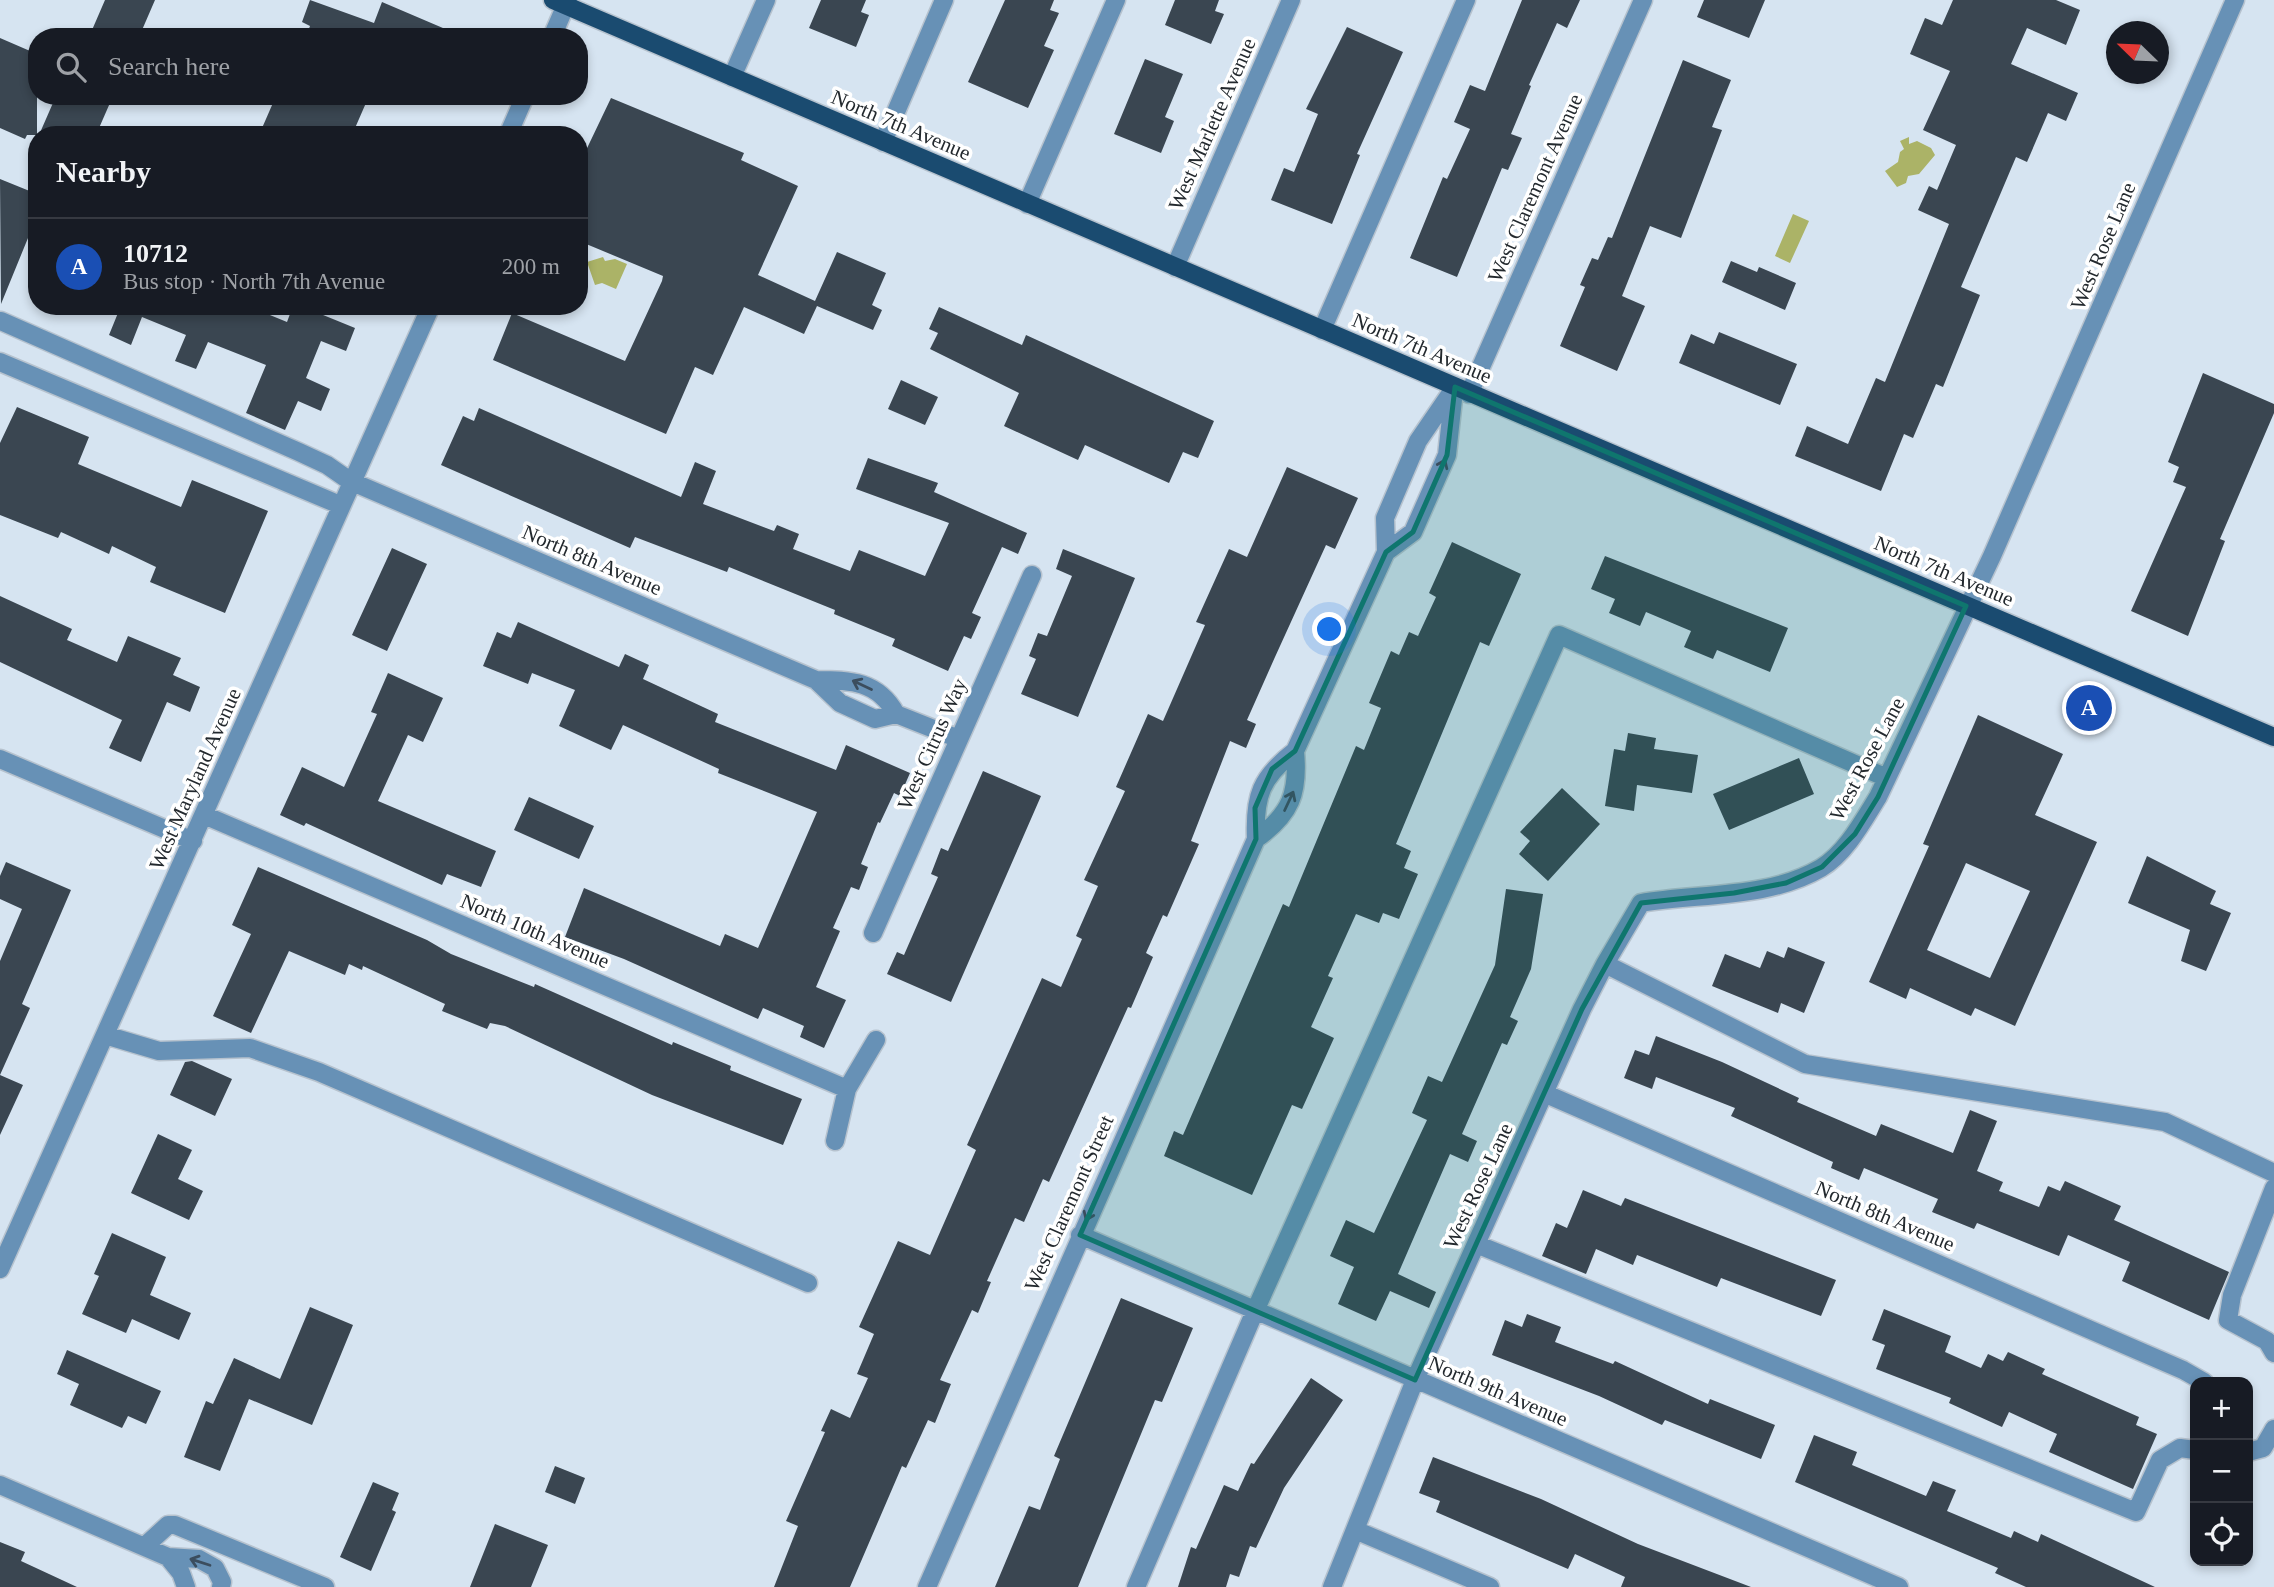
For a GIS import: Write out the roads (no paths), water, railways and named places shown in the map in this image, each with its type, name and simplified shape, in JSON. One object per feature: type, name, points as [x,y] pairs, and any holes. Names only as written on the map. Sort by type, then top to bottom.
[{"type":"main road","name":"North 7th Avenue","points":[[562,2],[1027,204],[2274,737]]},
{"type":"street","points":[[732,77],[766,0]]},
{"type":"street","points":[[883,142],[944,0]]},
{"type":"street","points":[[1027,204],[1116,0]]},
{"type":"street","name":"West Marlette Avenue","points":[[1175,267],[1291,0]]},
{"type":"street","points":[[1322,330],[1466,0]]},
{"type":"street","name":"West Claremont Avenue","points":[[1462,390],[1643,0]]},
{"type":"street","name":"West Rose Lane","points":[[1332,1587],[1415,1380],[1476,1244],[1605,964],[1642,903],[1686,895],[1734,893],[1786,883],[1822,867],[1855,834],[1887,778],[2008,519],[2235,0]]},
{"type":"street","points":[[555,28],[562,2]]},
{"type":"street","points":[[512,126],[521,105]]},
{"type":"street","name":"West Maryland Avenue","points":[[1,1267],[193,841],[350,481],[427,315]]},
{"type":"street","name":"North 8th Avenue","points":[[1,321],[309,456],[350,481],[816,680],[840,703],[875,719],[896,714],[959,739]]},
{"type":"street","points":[[0,362],[340,505]]},
{"type":"street","name":"West Claremont Street","points":[[927,1587],[1256,839],[1255,808],[1272,769],[1295,751],[1386,552],[1385,518],[1418,441],[1462,390]]},
{"type":"street","name":"West Claremont Street","points":[[1386,552],[1413,531],[1447,455],[1462,390]]},
{"type":"street","points":[[1393,499],[1422,511]]},
{"type":"street","name":"West Citrus Way","points":[[873,933],[1032,575]]},
{"type":"street","points":[[1136,1587],[1255,1311],[1559,635],[1887,778]]},
{"type":"street","name":"North 8th Avenue","points":[[816,680],[851,680],[886,696],[896,714]]},
{"type":"street","name":"West Claremont Street","points":[[1256,839],[1279,822],[1298,781],[1295,751]]},
{"type":"street","points":[[0,759],[193,841]]},
{"type":"street","name":"North 10th Avenue","points":[[204,815],[848,1089]]},
{"type":"street","points":[[1605,964],[1805,1064],[2165,1122],[2274,1173]]},
{"type":"street","points":[[106,1035],[159,1051],[250,1048],[296,1064],[808,1283]]},
{"type":"street","points":[[835,1141],[848,1089],[876,1040]]},
{"type":"street","name":"North 8th Avenue","points":[[1546,1094],[2171,1364],[2195,1377]]},
{"type":"street","points":[[2274,1188],[2232,1295],[2228,1320],[2267,1341],[2274,1353]]},
{"type":"street","name":"North 9th Avenue","points":[[1080,1235],[1899,1587]]},
{"type":"street","points":[[1476,1244],[2136,1512],[2160,1460],[2180,1448],[2190,1449]]},
{"type":"street","points":[[2253,1451],[2263,1448],[2274,1429]]},
{"type":"street","points":[[0,1485],[168,1557],[199,1559],[215,1567],[222,1582],[221,1587]]},
{"type":"street","points":[[145,1546],[167,1525],[175,1525],[325,1587]]},
{"type":"street","points":[[1355,1530],[1490,1587]]},
{"type":"street","points":[[168,1557],[181,1573],[186,1587]]},
{"type":"place","name":"10712","points":[[2089,708]]}]
